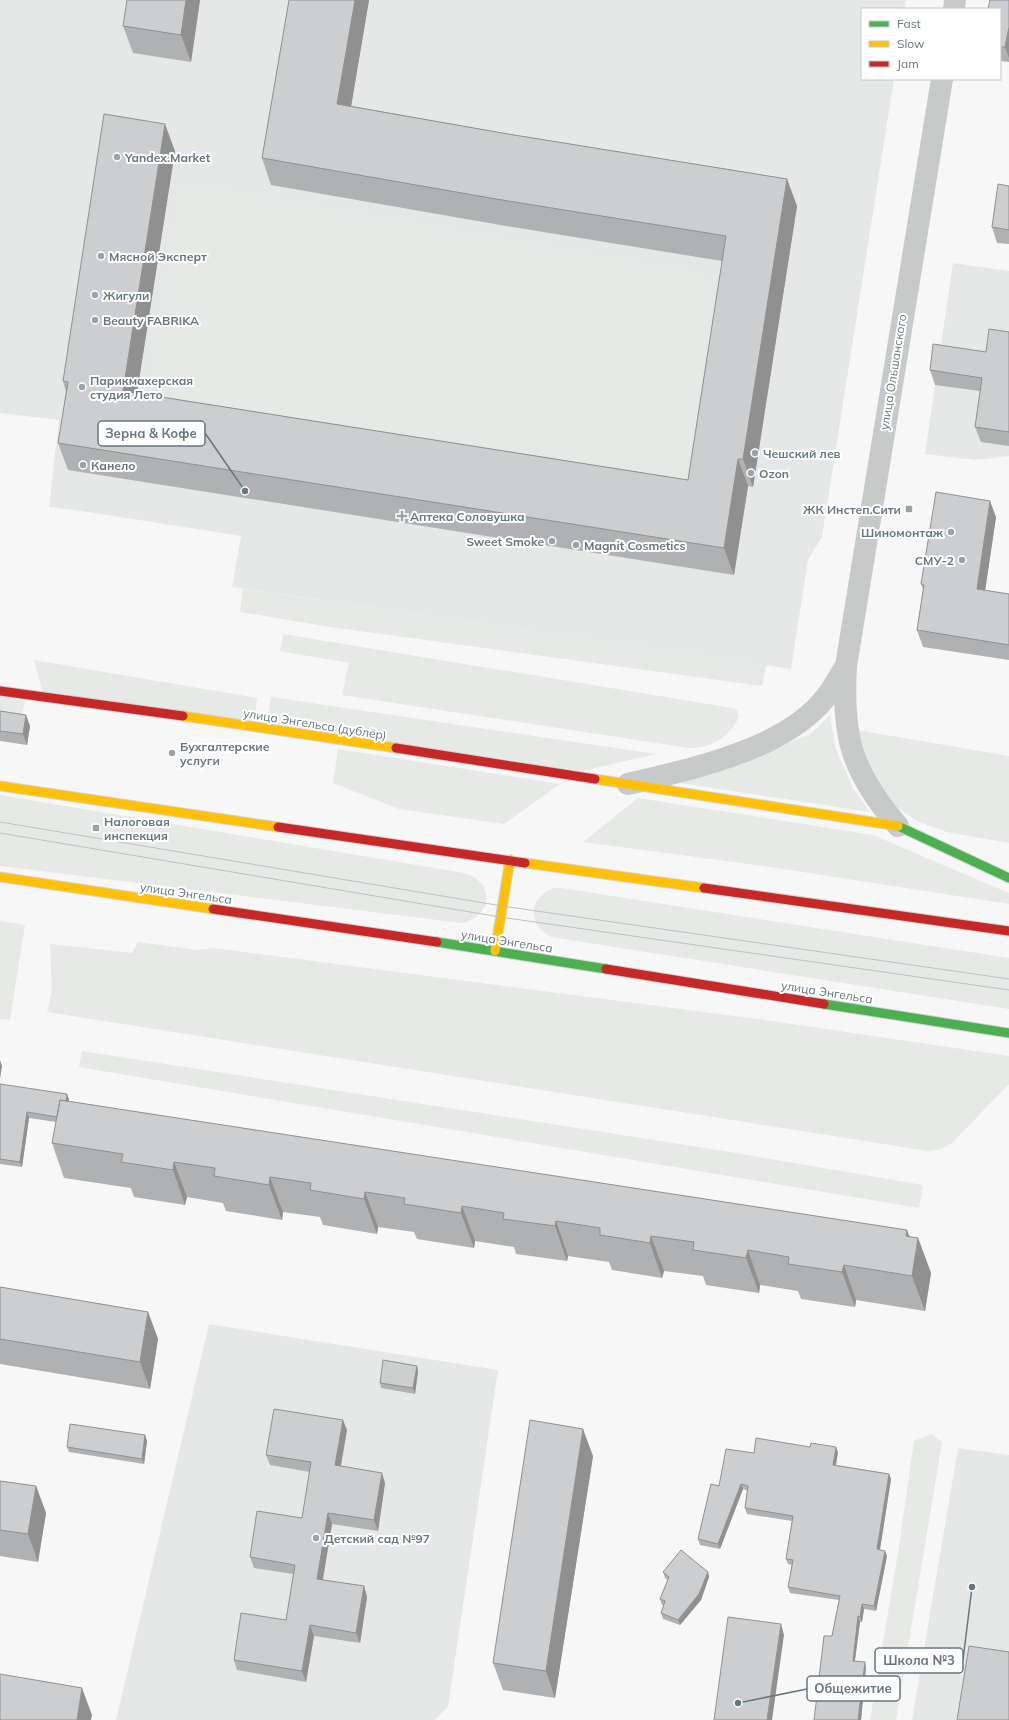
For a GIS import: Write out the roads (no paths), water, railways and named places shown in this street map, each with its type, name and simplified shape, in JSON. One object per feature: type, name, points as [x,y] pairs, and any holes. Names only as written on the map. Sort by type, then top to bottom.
[{"type":"main road","name":"улица Энгельса (дублёр)","points":[[0,691],[259,727],[898,826],[1009,878]]},
{"type":"main road","points":[[0,786],[1009,931]]},
{"type":"main road","points":[[495,951],[510,860]]},
{"type":"main road","name":"улица Энгельса","points":[[0,877],[495,951],[1009,1033]]},
{"type":"street","name":"улица Ольшанского","points":[[898,826],[871,791],[852,754],[846,729],[844,704],[846,666],[942,80]]},
{"type":"street","points":[[627,785],[690,770],[729,757],[788,730],[808,715],[826,697],[846,666]]},
{"type":"tram line","points":[[0,822],[502,906],[1009,979]]},
{"type":"tram line","points":[[0,833],[500,917],[1009,990]]},
{"type":"place","name":"Yandex.Market","points":[[117,157]]},
{"type":"place","name":"Мясной Эксперт","points":[[101,256]]},
{"type":"place","name":"Жигули","points":[[95,295]]},
{"type":"place","name":"Beauty FABRIKA","points":[[95,320]]},
{"type":"place","name":"Парикмаxерская студия Лето","points":[[82,387]]},
{"type":"place","name":"Чешский лев","points":[[755,453]]},
{"type":"place","name":"Канело","points":[[83,465]]},
{"type":"place","name":"Ozon","points":[[751,473]]},
{"type":"place","name":"Зерна & Кофе","points":[[245,491]]},
{"type":"place","name":"ЖК Инстеп.Сити","points":[[909,509]]},
{"type":"place","name":"Аптека Соловушка","points":[[402,516]]},
{"type":"place","name":"Шиномонтаж","points":[[951,532]]},
{"type":"place","name":"Sweet Smoke","points":[[552,541]]},
{"type":"place","name":"Magnit Cosmetics","points":[[576,545]]},
{"type":"place","name":"СМУ-2","points":[[962,560]]},
{"type":"place","name":"Бухгалтерские услуги","points":[[172,753]]},
{"type":"place","name":"Налоговая инспекция","points":[[96,828]]},
{"type":"place","name":"Детский сад №97","points":[[316,1538]]},
{"type":"place","name":"Школа №3","points":[[972,1587]]},
{"type":"place","name":"Общежитие","points":[[738,1703]]}]
